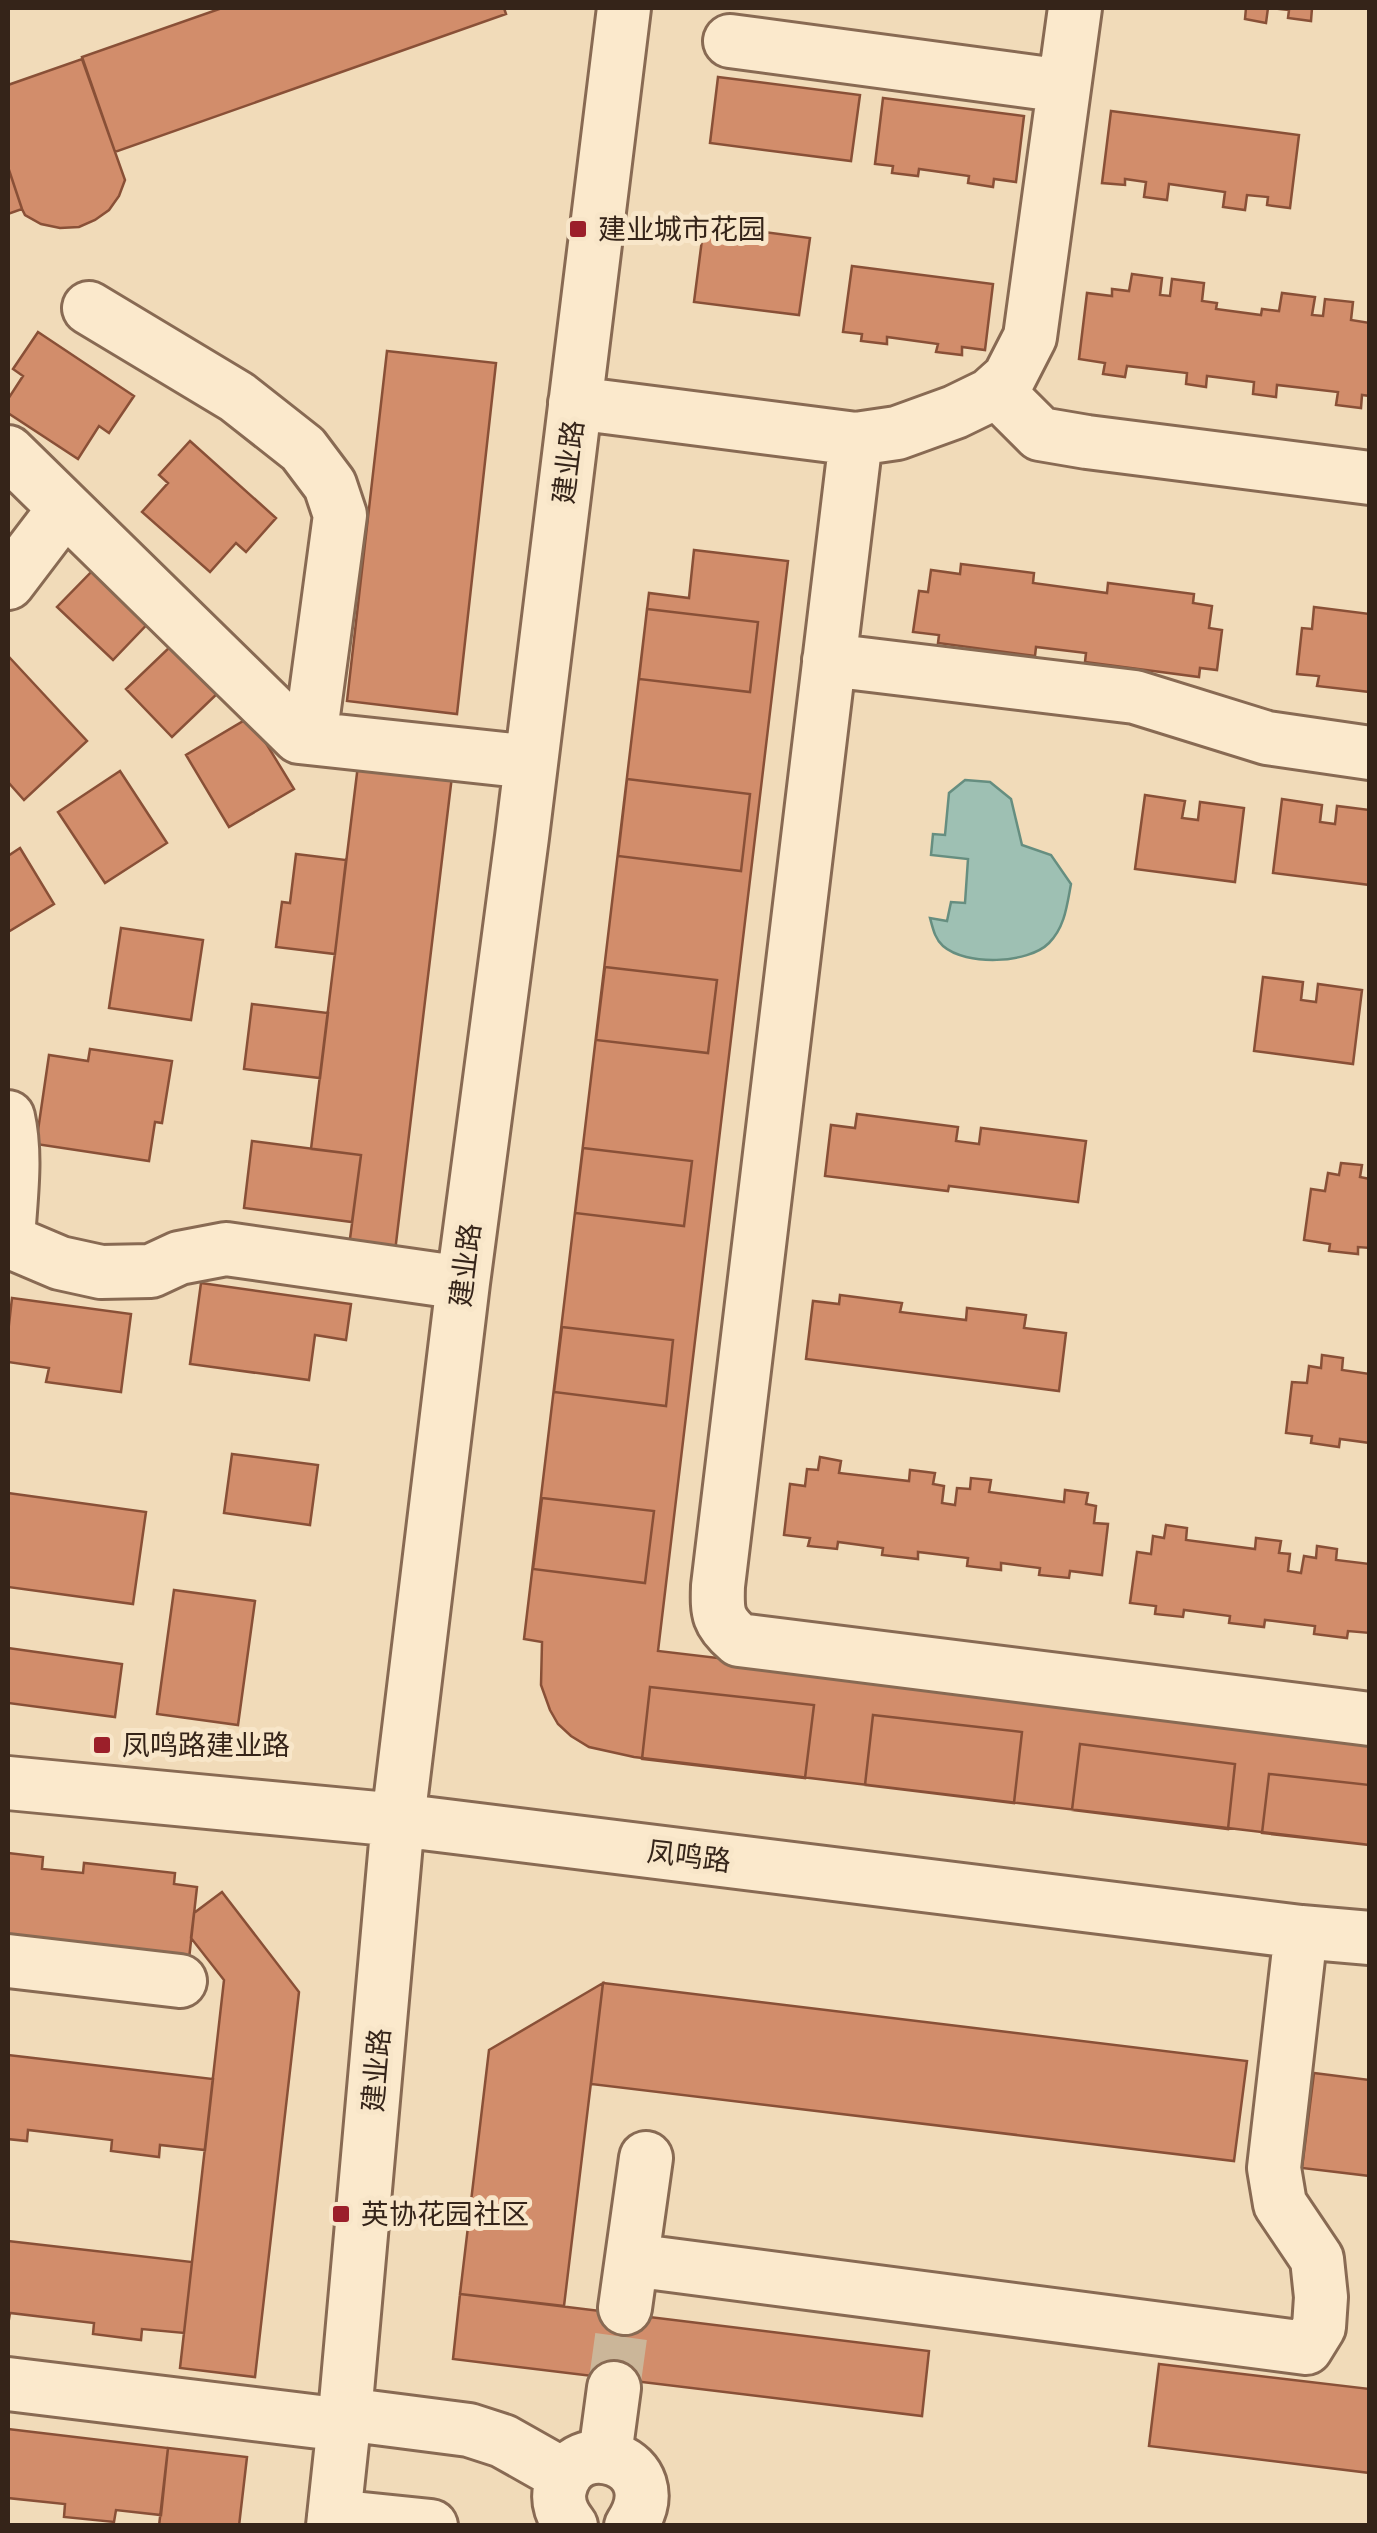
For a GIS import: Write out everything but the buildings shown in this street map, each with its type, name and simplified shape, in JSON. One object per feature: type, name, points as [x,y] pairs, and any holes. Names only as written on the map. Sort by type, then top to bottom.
[{"type":"street","name":"建业路","points":[[333,2521],[398,1820],[624,8]]},
{"type":"street","points":[[576,404],[856,438],[897,433],[990,395],[1009,378],[1030,336],[1075,8]]},
{"type":"street","points":[[730,42],[1064,86]]},
{"type":"street","points":[[89,308],[237,397],[303,450],[330,484],[340,515],[310,738]]},
{"type":"street","points":[[996,390],[1040,434],[1370,478]]},
{"type":"street","points":[[856,438],[717,1611],[724,1627],[739,1640],[1370,1719]]},
{"type":"street","points":[[8,452],[299,737],[531,762]]},
{"type":"street","points":[[8,582],[65,508]]},
{"type":"street","points":[[829,660],[1135,697],[1268,738],[1370,753]]},
{"type":"street","points":[[8,1117],[12,1168],[8,1241],[60,1263],[101,1272],[151,1271],[179,1258],[226,1249],[462,1283]]},
{"type":"street","name":"凤鸣路","points":[[8,1783],[398,1820],[1370,1938]]},
{"type":"street","points":[[646,2158],[628,2284],[1306,2348],[1319,2327],[1318,2259],[1280,2204],[1274,2168],[1301,1932]]},
{"type":"street","points":[[8,1961],[180,1982]]},
{"type":"street","points":[[8,2384],[469,2430],[503,2441],[568,2500]]},
{"type":"street","points":[[568,2500],[614,2388]]},
{"type":"street","points":[[568,2500],[620,2460],[639,2480],[640,2513],[631,2526]]},
{"type":"street","points":[[333,2521],[430,2526]]},
{"type":"shaded area","points":[[965,780],[990,782],[1011,799],[1022,845],[1051,855],[1071,884],[1059,930],[1049,943],[1027,955],[997,960],[966,957],[943,946],[933,930],[930,918],[947,921],[951,902],[965,903],[968,859],[931,855],[933,834],[945,835],[949,793]]},
{"type":"tunnel","points":[[614,2388],[625,2308]]},
{"type":"place","name":"建业城市花园","points":[[578,229]]},
{"type":"place","name":"凤鸣路建业路","points":[[102,1745]]},
{"type":"place","name":"英协花园社区","points":[[341,2214]]}]
